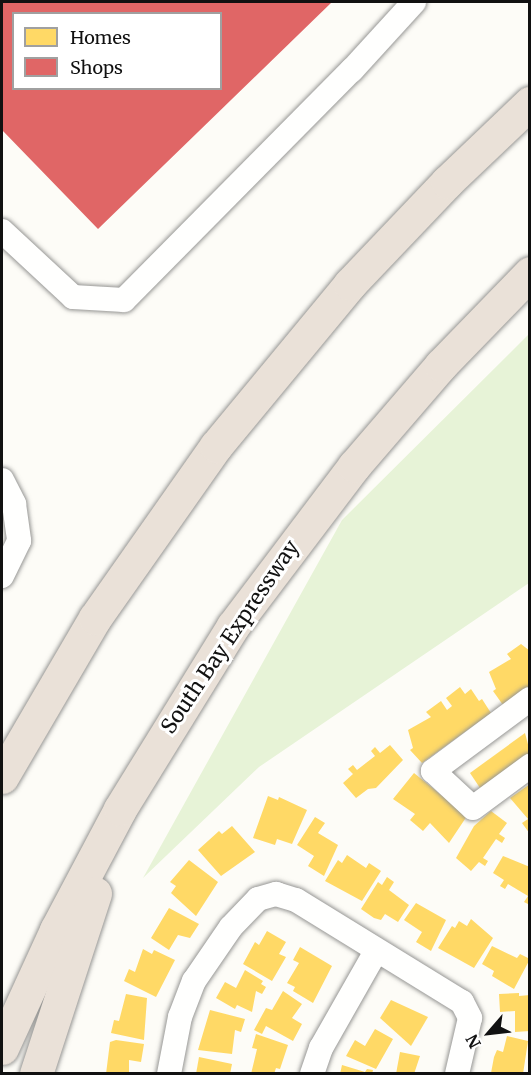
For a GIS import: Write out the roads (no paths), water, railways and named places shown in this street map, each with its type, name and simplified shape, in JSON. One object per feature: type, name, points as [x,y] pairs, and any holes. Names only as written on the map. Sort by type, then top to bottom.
[{"type":"highway","points":[[2,777],[52,688],[134,560],[259,391],[398,232],[530,103]]},
{"type":"highway","name":"South Bay Expressway","points":[[2,1048],[87,869],[154,749],[233,626],[326,501],[434,373],[530,273]]},
{"type":"highway","points":[[2,740],[52,688]]},
{"type":"highway","points":[[36,1074],[81,932],[154,749]]},
{"type":"street","points":[[2,231],[73,297],[124,300],[352,70],[414,2]]},
{"type":"street","points":[[2,480],[14,504],[19,541],[2,576]]},
{"type":"street","points":[[530,699],[433,771],[473,808],[530,766]]},
{"type":"street","points":[[168,1074],[180,1017],[194,981],[231,927],[258,898],[276,894],[296,900],[462,1002],[470,1018],[457,1074]]},
{"type":"street","points":[[312,1074],[321,1048],[376,951]]}]
